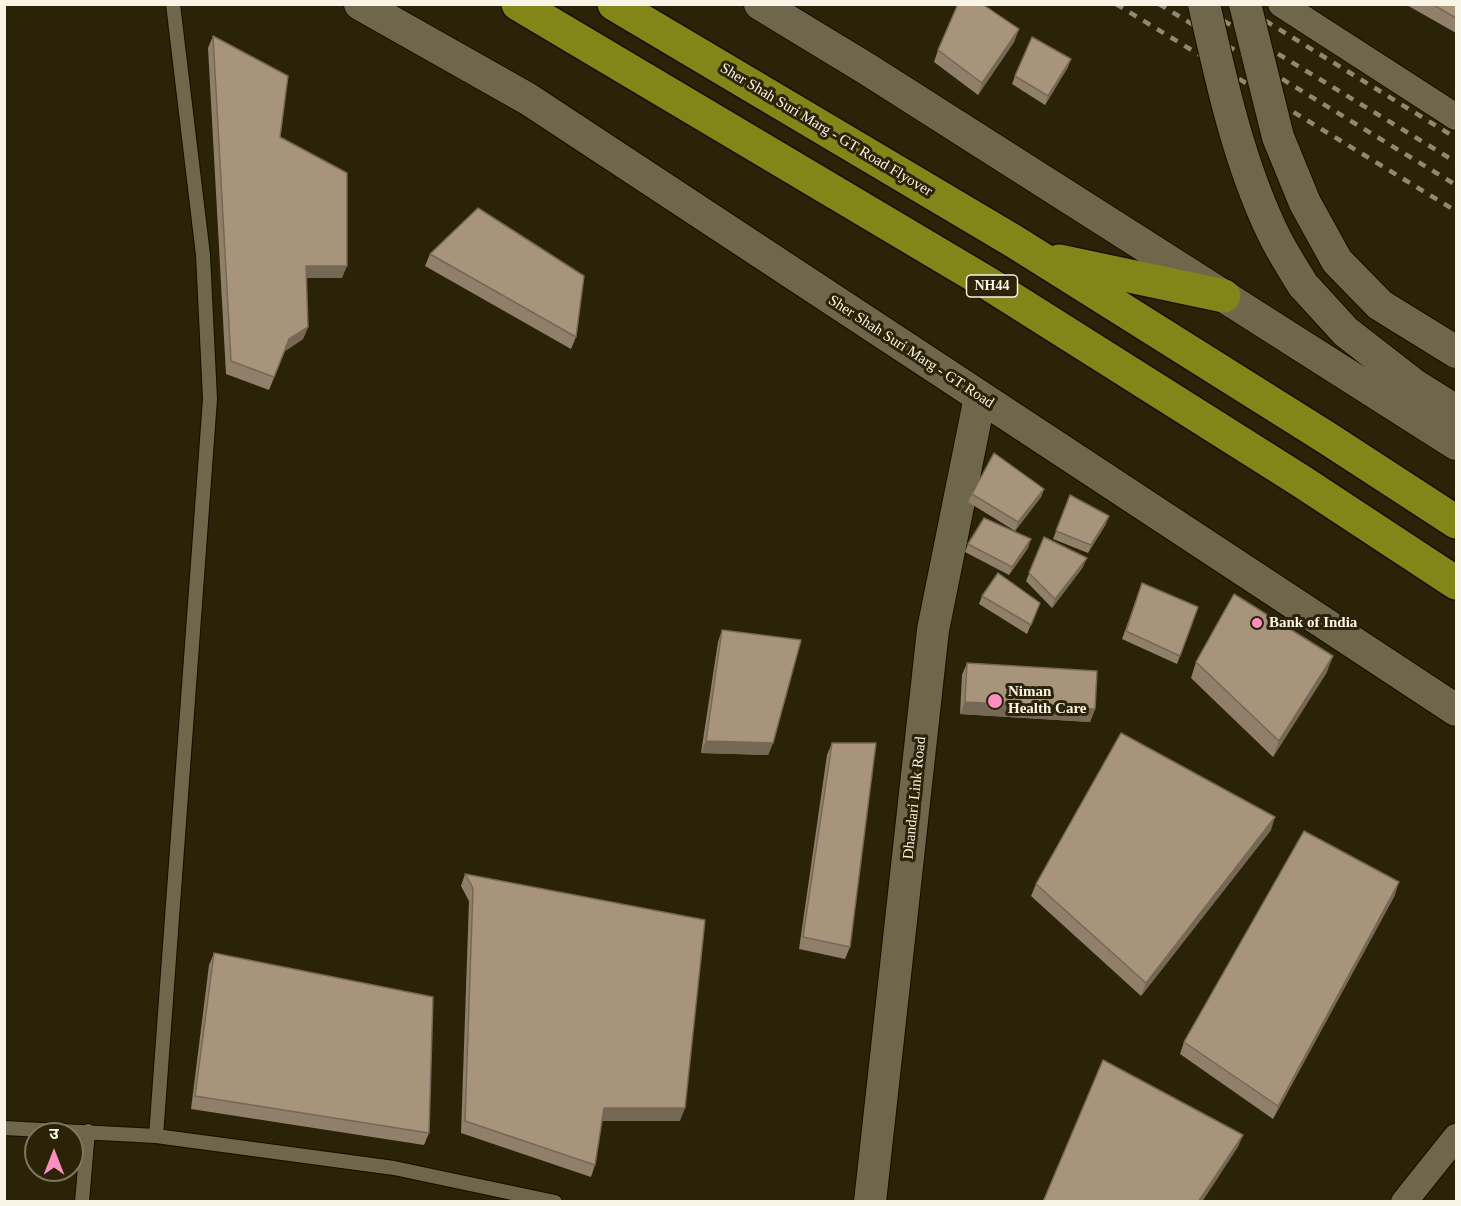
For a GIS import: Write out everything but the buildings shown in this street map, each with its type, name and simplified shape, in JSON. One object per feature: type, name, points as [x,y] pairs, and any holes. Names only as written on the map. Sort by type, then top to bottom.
[{"type":"highway","name":"NH44","points":[[518,4],[989,284],[1302,481],[1456,583]]},
{"type":"highway","name":"Sher Shah Suri Marg - GT Road Flyover","points":[[614,4],[1036,256]]},
{"type":"highway","points":[[1036,256],[1224,296]]},
{"type":"highway","points":[[1036,256],[1327,438],[1456,522]]},
{"type":"street","name":"Sher Shah Suri Marg - GT Road","points":[[360,4],[528,99],[1456,710]]},
{"type":"street","points":[[760,4],[867,69],[1456,444]]},
{"type":"street","points":[[1204,4],[1225,97],[1249,174],[1271,230],[1303,285],[1346,332],[1413,384],[1456,411]]},
{"type":"street","points":[[1245,4],[1278,137],[1305,203],[1337,261],[1380,305],[1456,352]]},
{"type":"street","points":[[1281,4],[1456,117]]},
{"type":"street","name":"Dhandari Link Road","points":[[870,1202],[933,630],[980,397]]},
{"type":"street","points":[[1404,1202],[1456,1137]]},
{"type":"lane","points":[[156,1136],[210,399],[203,255],[173,4]]},
{"type":"lane","points":[[4,1128],[156,1136],[394,1168],[555,1202]]},
{"type":"lane","points":[[82,1202],[88,1131]]},
{"type":"railway","points":[[1116,4],[1456,211]]},
{"type":"railway","points":[[1159,4],[1456,185]]},
{"type":"railway","points":[[1196,4],[1456,162]]},
{"type":"railway","points":[[1238,4],[1456,138]]},
{"type":"place","name":"Bank of India","points":[[1257,623]]},
{"type":"place","name":"Niman Health Care","points":[[995,701]]}]
